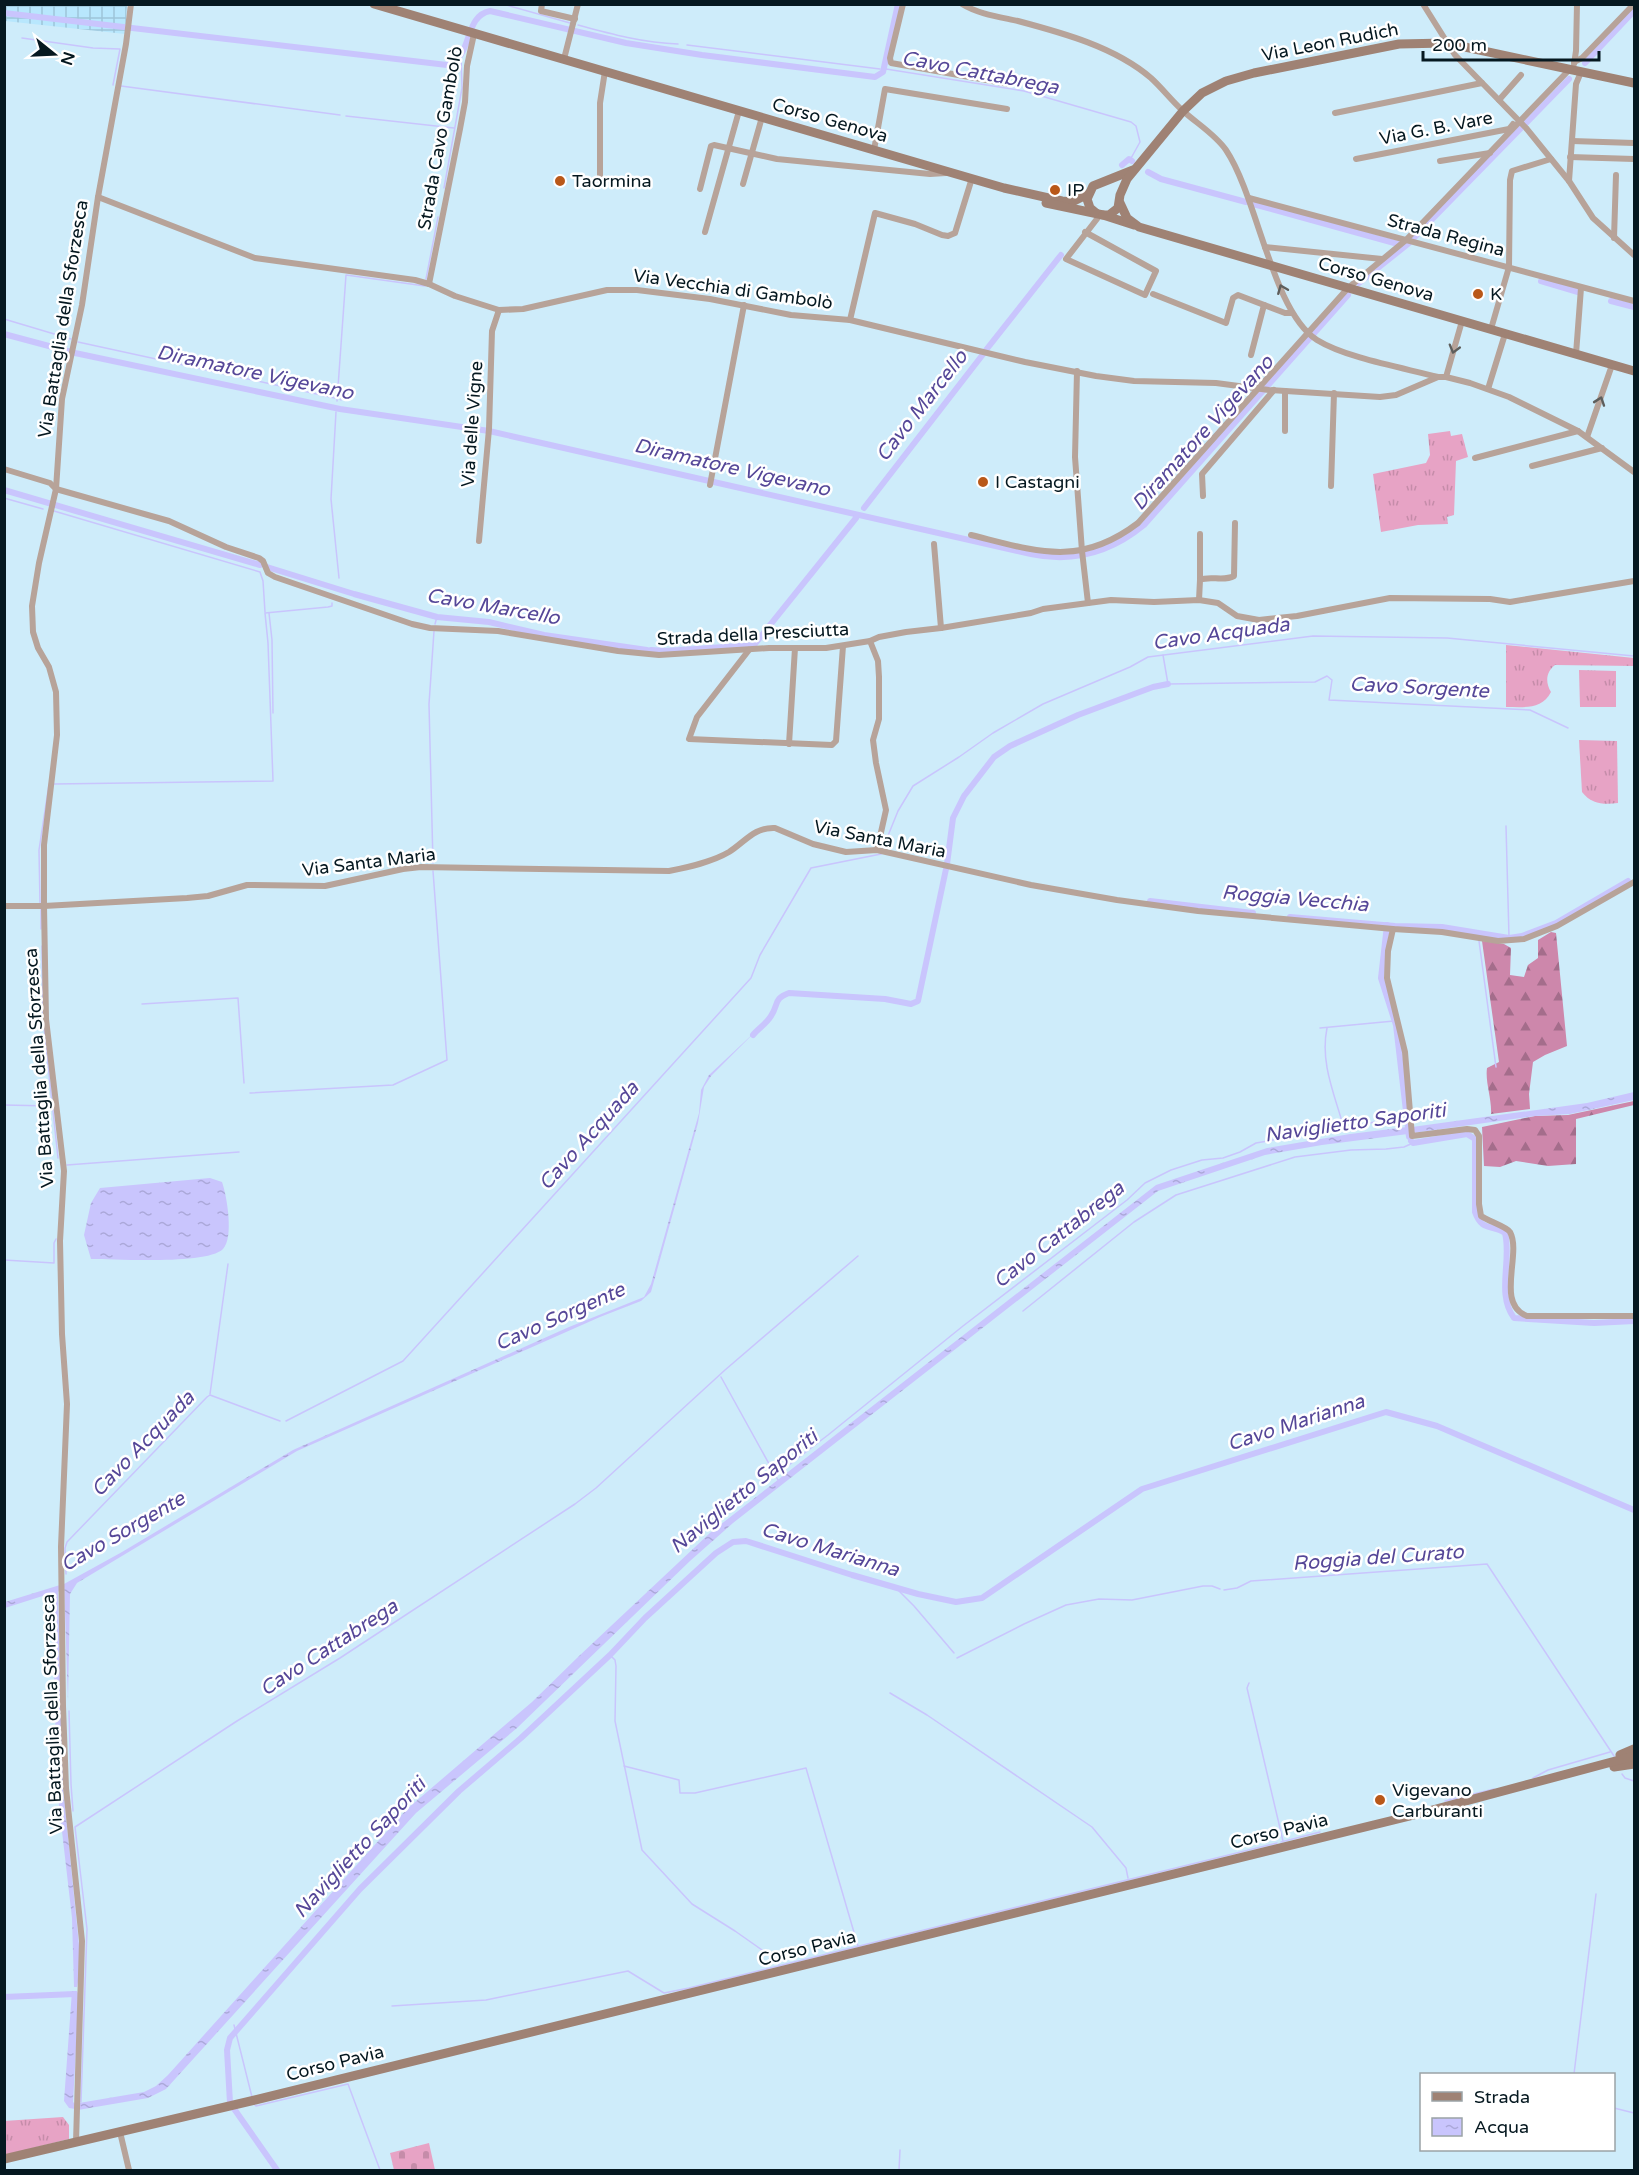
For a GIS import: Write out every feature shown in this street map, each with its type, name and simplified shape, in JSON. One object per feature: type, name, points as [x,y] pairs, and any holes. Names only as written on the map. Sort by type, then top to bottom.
[{"type":"main road","name":"Corso Genova","points":[[374,4],[972,178],[1058,207],[1100,215],[1635,371]]},
{"type":"main road","name":"Via Leon Rudich","points":[[1120,199],[1127,179],[1182,111],[1202,93],[1226,81],[1254,73],[1399,44],[1446,43],[1634,83]]},
{"type":"main road","points":[[1120,199],[1114,212],[1100,215],[1090,208],[1088,194],[1097,183],[1106,182],[1138,167]]},
{"type":"main road","points":[[1106,182],[1115,186],[1127,218],[1139,227]]},
{"type":"main road","name":"Corso Genova","points":[[1004,188],[1072,202],[1088,194]]},
{"type":"main road","points":[[1579,1772],[1635,1749]]},
{"type":"main road","name":"Corso Pavia","points":[[4,2159],[253,2101],[1389,1821],[1635,1758]]},
{"type":"main road","points":[[1579,1772],[1635,1764]]},
{"type":"street","name":"Via Battaglia della Sforzesca","points":[[76,2142],[82,1941],[66,1788],[60,1547],[67,1404],[60,1253],[64,1171],[46,1018],[44,906],[44,845],[57,735],[56,692],[49,668],[38,648],[33,632],[32,606],[56,489],[62,399],[73,352],[131,4]]},
{"type":"street","points":[[542,4],[541,11],[575,19]]},
{"type":"street","points":[[564,59],[578,4]]},
{"type":"street","points":[[903,4],[890,58],[891,63],[895,66],[1009,84]]},
{"type":"street","points":[[962,4],[979,11],[1061,32],[1119,57],[1151,78],[1182,111],[1225,149],[1249,198],[1291,313],[1316,339],[1347,352],[1488,388],[1578,431],[1635,472]]},
{"type":"street","points":[[1423,4],[1455,55],[1521,123],[1569,181],[1593,219],[1635,255]]},
{"type":"street","points":[[1569,181],[1576,84],[1574,69],[1577,4]]},
{"type":"street","points":[[971,535],[1046,552],[1082,554],[1113,540],[1144,518],[1348,288],[1382,259],[1410,241],[1634,4]]},
{"type":"street","name":"Strada Cavo Gambolò","points":[[429,284],[465,102],[466,66],[471,33]]},
{"type":"street","points":[[600,175],[600,103],[605,71]]},
{"type":"street","points":[[1499,100],[1521,75]]},
{"type":"street","points":[[1335,113],[1482,83]]},
{"type":"street","points":[[874,150],[885,89],[1007,109]]},
{"type":"street","points":[[705,232],[739,111]]},
{"type":"street","points":[[743,184],[762,117]]},
{"type":"street","name":"Via G. B. Vare","points":[[1356,159],[1509,129],[1521,123]]},
{"type":"street","points":[[1572,141],[1635,142]]},
{"type":"street","points":[[700,189],[711,146],[714,145],[777,159],[930,174],[955,173]]},
{"type":"street","points":[[1440,161],[1491,153]]},
{"type":"street","points":[[1570,157],[1635,159]]},
{"type":"street","points":[[1491,329],[1509,267],[1512,171],[1551,159]]},
{"type":"street","points":[[1614,238],[1616,176]]},
{"type":"street","points":[[850,320],[875,213],[948,236],[955,233],[972,178]]},
{"type":"street","name":"Via Vecchia di Gambolò","points":[[98,197],[255,258],[404,278],[429,284],[454,296],[499,310],[523,309],[595,292],[618,289],[710,299],[791,315],[850,320],[1025,362],[1134,381],[1216,383],[1271,390],[1380,397],[1410,390],[1438,377]]},
{"type":"street","name":"Strada Regina","points":[[1249,198],[1635,301]]},
{"type":"street","points":[[1085,232],[1156,271],[1145,296],[1066,259],[1085,232],[1100,215]]},
{"type":"street","points":[[1265,247],[1382,259]]},
{"type":"street","points":[[1576,354],[1581,288]]},
{"type":"street","points":[[1153,294],[1226,323],[1233,298],[1238,295],[1285,313],[1291,313]]},
{"type":"street","points":[[710,485],[744,305]]},
{"type":"street","points":[[1251,355],[1264,305]]},
{"type":"street","name":"Via delle Vigne","points":[[479,541],[489,433],[492,331],[499,310]]},
{"type":"street","points":[[1446,376],[1462,321]]},
{"type":"street","points":[[1488,388],[1505,334]]},
{"type":"street","points":[[1587,437],[1612,365]]},
{"type":"street","points":[[1077,372],[1075,457],[1088,603]]},
{"type":"street","points":[[1203,496],[1202,474],[1271,390]]},
{"type":"street","points":[[1285,391],[1285,431]]},
{"type":"street","points":[[1331,486],[1334,393]]},
{"type":"street","points":[[1475,458],[1578,431]]},
{"type":"street","points":[[1532,466],[1602,448]]},
{"type":"street","name":"Strada della Presciutta","points":[[4,469],[50,483],[56,489],[169,521],[226,547],[259,558],[263,561],[268,573],[275,577],[412,624],[430,628],[498,631],[632,654],[659,655],[843,646],[906,632],[1111,600],[1154,602],[1199,600],[1218,603],[1238,616],[1259,620],[1297,616],[1390,598],[1490,599],[1509,602],[1635,581]]},
{"type":"street","points":[[1200,580],[1234,576],[1235,523]]},
{"type":"street","points":[[1199,600],[1200,534]]},
{"type":"street","points":[[934,544],[941,628]]},
{"type":"street","points":[[870,641],[878,661],[879,677],[879,719],[873,740],[886,810],[877,850]]},
{"type":"street","points":[[749,650],[697,717],[689,739],[832,745],[836,741],[843,646]]},
{"type":"street","points":[[789,744],[795,648]]},
{"type":"street","name":"Via Santa Maria","points":[[4,906],[186,898],[208,896],[247,885],[325,886],[421,867],[669,871],[691,866],[729,852],[751,833],[769,828],[813,844],[846,852],[877,850],[1030,885],[1117,900],[1198,911],[1442,932],[1509,941],[1540,934],[1635,882]]},
{"type":"street","points":[[1388,929],[1387,978],[1405,1052],[1412,1132],[1467,1129],[1475,1130],[1479,1136],[1481,1216],[1511,1232],[1511,1291],[1519,1313],[1527,1316],[1635,1316]]},
{"type":"street","points":[[120,2132],[129,2170]]},
{"type":"shaded area","points":[[5,5],[127,5],[125,34],[5,21]]},
{"type":"green space","points":[[1450,431],[1451,436],[1462,434],[1468,457],[1456,461],[1454,515],[1447,517],[1448,524],[1418,525],[1381,532],[1373,474],[1426,463],[1430,455],[1428,434]]},
{"type":"green space","points":[[1506,645],[1634,658],[1634,666],[1555,665],[1547,677],[1551,692],[1543,702],[1525,707],[1506,707]]},
{"type":"green space","points":[[1579,670],[1616,671],[1616,707],[1580,707]]},
{"type":"green space","points":[[1579,740],[1617,741],[1618,803],[1598,803],[1589,799],[1582,792]]},
{"type":"green space","points":[[1551,932],[1556,933],[1567,1046],[1533,1062],[1529,1094],[1530,1109],[1491,1114],[1487,1068],[1499,1062],[1482,941],[1504,944],[1511,948],[1510,975],[1524,977],[1528,965],[1538,958],[1538,940]]},
{"type":"green space","points":[[1634,1101],[1634,1105],[1576,1119],[1576,1164],[1548,1166],[1516,1161],[1500,1167],[1484,1166],[1482,1127],[1535,1116],[1568,1115]]},
{"type":"green space","points":[[63,2117],[69,2125],[69,2139],[5,2155],[4,2121]]},
{"type":"green space","points":[[429,2143],[435,2170],[394,2170],[390,2153]]},
{"type":"water","points":[[757,1030],[711,1076],[704,1087],[698,1123],[651,1292],[641,1301],[297,1451],[77,1583],[70,1594],[68,1701],[64,1584],[293,1450],[569,1327],[644,1297],[651,1284],[699,1113],[701,1090],[709,1075]]},
{"type":"water","points":[[1634,1092],[1634,1100],[1570,1114],[1535,1116],[1413,1133],[1412,1127],[1587,1103]]},
{"type":"water","points":[[1407,1127],[1408,1134],[1265,1155],[1158,1191],[733,1523],[690,1561],[517,1728],[416,1813],[166,2089],[148,2098],[78,2110],[79,2103],[144,2092],[156,2086],[407,1809],[532,1702],[711,1532],[1156,1185],[1267,1148]]},
{"type":"water","points":[[210,1178],[222,1182],[226,1197],[229,1227],[223,1249],[214,1254],[181,1259],[91,1259],[84,1235],[91,1203],[100,1188]]},
{"type":"water","points":[[60,1585],[58,1592],[63,1787],[79,1945],[77,1987],[74,1987],[72,1918],[57,1788],[52,1593],[5,1608],[5,1602]]},
{"type":"water","points":[[72,1991],[77,1991],[79,1997],[73,2102],[75,2109],[69,2108],[64,2101]]},
{"type":"waterway","name":"Cavo Cattabrega","points":[[503,4],[570,23]]},
{"type":"waterway","points":[[4,13],[447,65],[461,55],[476,21],[481,15],[490,11],[626,43],[875,77],[883,72],[898,4]]},
{"type":"waterway","name":"Diramatore Vigevano","points":[[1585,63],[1634,11]]},
{"type":"waterway","name":"Cavo Cattabrega","points":[[578,25],[640,40],[678,44]]},
{"type":"waterway","points":[[22,38],[93,48],[120,49],[113,85]]},
{"type":"waterway","name":"Cavo Cattabrega","points":[[687,45],[880,69]]},
{"type":"waterway","points":[[444,188],[462,88],[461,56]]},
{"type":"waterway","name":"Cavo Cattabrega","points":[[886,69],[1024,91],[1131,122],[1136,126],[1140,142],[1130,160]]},
{"type":"waterway","name":"Diramatore Vigevano","points":[[1359,283],[1408,244],[1569,79]]},
{"type":"waterway","points":[[121,86],[340,115]]},
{"type":"waterway","points":[[346,116],[454,128]]},
{"type":"waterway","name":"Cavo Cattabrega","points":[[1122,165],[1129,159],[1132,161]]},
{"type":"waterway","name":"Cavo Marcello","points":[[1148,172],[1161,179],[1246,202]]},
{"type":"waterway","name":"Cavo Marcello","points":[[1253,204],[1398,244]]},
{"type":"waterway","points":[[426,279],[438,217]]},
{"type":"waterway","name":"Cavo Marcello","points":[[986,350],[1061,255]]},
{"type":"waterway","points":[[337,401],[346,275],[425,286]]},
{"type":"waterway","name":"Cavo Marcello","points":[[1541,281],[1578,292]]},
{"type":"waterway","name":"Diramatore Vigevano","points":[[4,334],[75,353],[340,409],[489,431],[1031,554],[1062,557],[1104,549],[1118,543],[1144,525],[1348,295]]},
{"type":"waterway","name":"Cavo Marcello","points":[[1611,301],[1634,307]]},
{"type":"waterway","points":[[4,319],[71,339]]},
{"type":"waterway","points":[[78,342],[335,398]]},
{"type":"waterway","name":"Cavo Marcello","points":[[864,508],[984,353]]},
{"type":"waterway","points":[[336,412],[331,499],[339,578]]},
{"type":"waterway","name":"Cavo Marcello","points":[[4,490],[260,565]]},
{"type":"waterway","points":[[4,498],[43,509]]},
{"type":"waterway","points":[[54,511],[260,572],[263,581],[265,612]]},
{"type":"waterway","name":"Cavo Marcello","points":[[651,650],[754,645],[856,518]]},
{"type":"waterway","name":"Cavo Marcello","points":[[267,567],[437,617],[489,622],[544,635],[647,650]]},
{"type":"waterway","points":[[54,784],[273,781],[265,613],[328,607],[332,606],[332,603]]},
{"type":"waterway","points":[[269,613],[272,640],[273,713]]},
{"type":"waterway","name":"Cavo Marcello","points":[[435,624],[437,617]]},
{"type":"waterway","points":[[433,863],[429,704],[434,631]]},
{"type":"waterway","name":"Cavo Acquada","points":[[883,848],[898,811],[913,786],[993,733],[1043,704],[1148,657],[1313,636],[1447,638],[1634,656]]},
{"type":"waterway","name":"Cavo Sorgente","points":[[1163,655],[1168,684],[1315,682],[1327,676],[1332,680],[1329,700],[1530,710],[1568,728]]},
{"type":"waterway","name":"Cavo Sorgente","points":[[947,864],[953,818],[964,796],[994,757],[1010,746],[1078,715],[1153,687],[1168,684]]},
{"type":"waterway","points":[[40,903],[39,850],[49,784]]},
{"type":"waterway","points":[[1506,826],[1509,937]]},
{"type":"waterway","name":"Cavo Acquada","points":[[286,1421],[403,1361],[751,978],[760,955],[811,868],[881,854]]},
{"type":"waterway","name":"Cavo Sorgente","points":[[753,1035],[769,1019],[778,1000],[789,993],[885,999],[911,1004],[918,1001],[946,869]]},
{"type":"waterway","points":[[250,1093],[393,1085],[447,1060],[433,871]]},
{"type":"waterway","name":"Roggia Vecchia","points":[[1290,917],[1395,926],[1442,927],[1509,938],[1522,936],[1556,923],[1628,881]]},
{"type":"waterway","name":"Roggia Vecchia","points":[[1150,901],[1253,913]]},
{"type":"waterway","points":[[41,909],[41,929]]},
{"type":"waterway","points":[[1387,925],[1381,978],[1396,1025],[1409,1137]]},
{"type":"waterway","points":[[1479,941],[1496,1067]]},
{"type":"waterway","points":[[42,946],[43,1016]]},
{"type":"waterway","points":[[142,1004],[238,998],[244,1083]]},
{"type":"waterway","points":[[1320,1028],[1394,1021]]},
{"type":"waterway","points":[[44,1027],[58,1158]]},
{"type":"waterway","points":[[1327,1028],[1325,1053],[1332,1089],[1343,1125]]},
{"type":"waterway","points":[[4,1105],[51,1106]]},
{"type":"waterway","name":"Cavo Cattabrega","points":[[774,1473],[785,1468],[828,1435],[963,1326],[1127,1200],[1145,1183],[1171,1170],[1202,1160],[1223,1158],[1256,1143],[1375,1122],[1406,1120]]},
{"type":"waterway","points":[[1411,1141],[1413,1143],[1467,1134],[1475,1139],[1475,1212],[1484,1225],[1505,1233],[1507,1243],[1506,1298],[1514,1318],[1594,1323],[1634,1321]]},
{"type":"waterway","points":[[1023,1311],[1134,1222],[1176,1195],[1295,1157],[1351,1150],[1404,1147],[1413,1143]]},
{"type":"waterway","points":[[67,1165],[239,1152]]},
{"type":"waterway","points":[[4,1260],[54,1263],[56,1239]]},
{"type":"waterway","name":"Cavo Cattabrega","points":[[81,2102],[87,1929],[75,1827],[237,1721],[340,1658],[575,1504],[596,1488],[725,1370],[858,1256]]},
{"type":"waterway","points":[[210,1394],[228,1264]]},
{"type":"waterway","name":"Cavo Cattabrega","points":[[721,1377],[778,1480]]},
{"type":"waterway","name":"Cavo Acquada","points":[[66,1574],[65,1548],[67,1542],[207,1397],[210,1395],[280,1421]]},
{"type":"waterway","name":"Cavo Marianna","points":[[277,2170],[230,2103],[227,2050],[230,2038],[360,1889],[459,1791],[521,1738],[716,1553],[733,1542],[746,1541],[918,1594],[956,1602],[982,1598],[1142,1489],[1386,1412],[1437,1426],[1634,1510]]},
{"type":"waterway","name":"Roggia del Curato","points":[[1224,1590],[1237,1588],[1251,1581],[1487,1564],[1614,1756]]},
{"type":"waterway","name":"Roggia del Curato","points":[[957,1658],[1066,1605],[1099,1599],[1132,1600],[1203,1586],[1220,1589]]},
{"type":"waterway","name":"Roggia del Curato","points":[[895,1587],[954,1653]]},
{"type":"waterway","points":[[610,1655],[615,1660],[616,1666],[615,1721],[642,1850],[692,1904],[735,1931],[779,1964]]},
{"type":"waterway","points":[[1249,1683],[1247,1688],[1283,1841]]},
{"type":"waterway","points":[[890,1693],[927,1715],[1092,1827],[1126,1868],[1128,1878]]},
{"type":"waterway","points":[[69,1711],[73,1811]]},
{"type":"waterway","points":[[1533,1778],[1548,1770],[1610,1752]]},
{"type":"waterway","points":[[624,1766],[679,1780],[680,1793],[695,1793],[806,1768],[858,1946]]},
{"type":"waterway","name":"Roggia del Curato","points":[[1622,1774],[1625,1778],[1634,1781]]},
{"type":"waterway","points":[[1445,1801],[1494,1789]]},
{"type":"waterway","points":[[1281,1842],[1320,1832]]},
{"type":"waterway","points":[[392,2006],[486,2000],[628,1971],[664,1993],[1277,1843]]},
{"type":"waterway","points":[[1574,2073],[1596,1894]]},
{"type":"waterway","name":"Naviglietto Saporiti","points":[[4,1997],[75,1994],[76,1996]]},
{"type":"waterway","points":[[234,2025],[252,2097]]},
{"type":"waterway","points":[[254,2104],[256,2106],[348,2084],[380,2170]]},
{"type":"waterway","points":[[1615,2108],[1634,2113]]},
{"type":"waterway","points":[[899,2170],[900,2150]]},
{"type":"place","name":"Taormina","points":[[560,181]]},
{"type":"place","name":"IP","points":[[1055,190]]},
{"type":"place","name":"K","points":[[1478,294]]},
{"type":"place","name":"I Castagni","points":[[983,482]]},
{"type":"place","name":"Vigevano Carburanti","points":[[1380,1800]]}]
